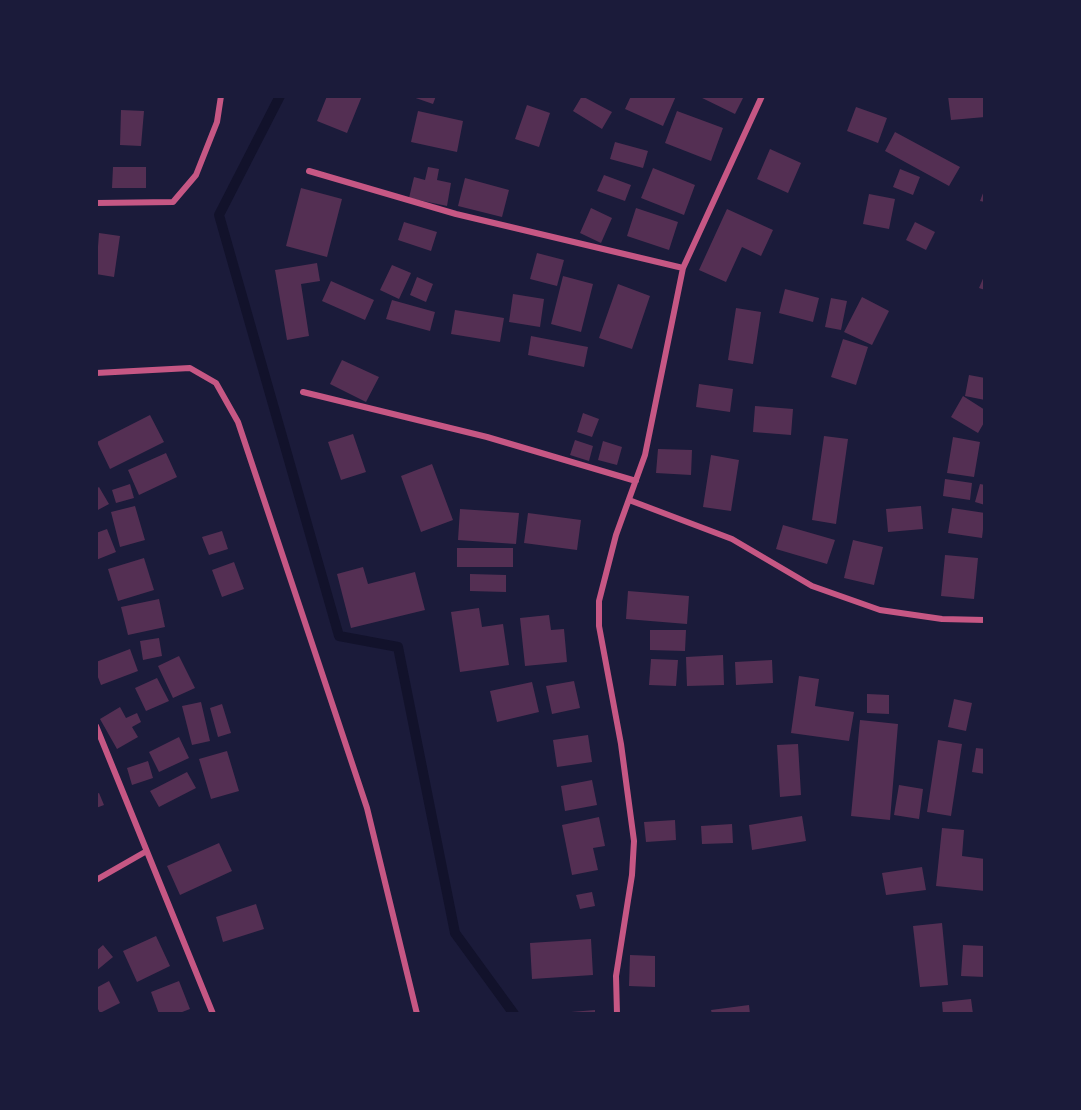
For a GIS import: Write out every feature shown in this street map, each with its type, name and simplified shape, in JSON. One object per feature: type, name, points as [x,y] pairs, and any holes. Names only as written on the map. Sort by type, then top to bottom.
[{"type":"street","points":[[96,203],[173,202],[196,175],[217,122],[221,96]]},
{"type":"street","points":[[617,1014],[616,976],[632,875],[634,841],[621,744],[599,626],[599,601],[645,455],[683,268],[762,96]]},
{"type":"street","points":[[309,171],[456,214],[683,268]]},
{"type":"street","points":[[96,373],[190,368],[216,383],[238,422],[367,808],[417,1014]]},
{"type":"street","points":[[303,392],[487,437],[636,481]]},
{"type":"street","points":[[629,500],[732,539],[812,586],[880,610],[942,619],[985,620]]},
{"type":"street","points":[[96,726],[213,1014]]},
{"type":"street","points":[[96,880],[146,852]]},
{"type":"building","points":[[327,96],[362,96],[347,133],[317,121]]},
{"type":"building","points":[[410,96],[436,96],[433,104]]},
{"type":"building","points":[[582,96],[612,112],[602,129],[573,111]]},
{"type":"building","points":[[631,96],[676,96],[663,126],[625,109]]},
{"type":"building","points":[[698,96],[744,96],[735,114]]},
{"type":"building","points":[[948,96],[985,96],[985,117],[951,120]]},
{"type":"building","points":[[527,105],[550,113],[539,147],[515,139]]},
{"type":"building","points":[[856,107],[887,118],[878,143],[847,131]]},
{"type":"building","points":[[121,110],[144,111],[141,146],[120,145]]},
{"type":"building","points":[[418,111],[463,121],[457,152],[411,142]]},
{"type":"building","points":[[677,111],[723,128],[711,161],[665,143]]},
{"type":"building","points":[[895,132],[960,167],[949,186],[885,151]]},
{"type":"building","points":[[615,142],[648,151],[643,168],[610,159]]},
{"type":"building","points":[[770,149],[801,163],[788,193],[757,179]]},
{"type":"building","points":[[113,167],[146,167],[146,188],[112,188]]},
{"type":"building","points":[[428,167],[439,169],[437,180],[451,183],[447,206],[409,198],[414,177],[425,180]]},
{"type":"building","points":[[653,168],[695,185],[684,215],[641,198]]},
{"type":"building","points":[[900,169],[920,177],[913,195],[893,187]]},
{"type":"building","points":[[604,175],[631,185],[625,201],[597,191]]},
{"type":"building","points":[[465,178],[509,190],[502,217],[458,206]]},
{"type":"building","points":[[301,188],[342,199],[327,257],[286,246]]},
{"type":"building","points":[[985,188],[985,202],[980,201]]},
{"type":"building","points":[[869,194],[895,199],[889,229],[863,224]]},
{"type":"building","points":[[591,208],[612,218],[601,243],[580,233]]},
{"type":"building","points":[[636,208],[678,222],[669,250],[627,236]]},
{"type":"building","points":[[727,209],[773,230],[761,256],[742,247],[726,282],[699,270]]},
{"type":"building","points":[[404,222],[437,232],[431,251],[398,240]]},
{"type":"building","points":[[915,222],[935,232],[926,250],[906,240]]},
{"type":"building","points":[[99,233],[120,236],[114,277],[96,274]]},
{"type":"building","points":[[537,253],[564,260],[557,286],[530,279]]},
{"type":"building","points":[[317,263],[320,281],[301,284],[309,336],[287,340],[275,270]]},
{"type":"building","points":[[392,265],[411,273],[399,299],[380,290]]},
{"type":"building","points":[[985,274],[985,290],[979,288]]},
{"type":"building","points":[[563,276],[593,284],[581,332],[551,324]]},
{"type":"building","points":[[417,277],[433,284],[426,302],[410,295]]},
{"type":"building","points":[[331,281],[374,300],[365,320],[322,301]]},
{"type":"building","points":[[618,284],[650,296],[632,349],[599,338]]},
{"type":"building","points":[[785,289],[819,298],[813,322],[779,313]]},
{"type":"building","points":[[513,294],[544,299],[540,327],[509,322]]},
{"type":"building","points":[[862,297],[889,311],[872,345],[844,332]]},
{"type":"building","points":[[831,298],[847,301],[841,330],[825,327]]},
{"type":"building","points":[[392,300],[435,312],[430,331],[386,319]]},
{"type":"building","points":[[736,308],[761,312],[753,364],[728,360]]},
{"type":"building","points":[[455,310],[504,318],[500,342],[451,334]]},
{"type":"building","points":[[531,336],[588,347],[584,367],[528,355]]},
{"type":"building","points":[[843,339],[868,347],[856,385],[831,377]]},
{"type":"building","points":[[342,360],[379,377],[366,402],[330,384]]},
{"type":"building","points":[[969,375],[985,378],[985,400],[965,396]]},
{"type":"building","points":[[699,384],[733,389],[730,412],[696,407]]},
{"type":"building","points":[[963,396],[985,410],[985,421],[978,433],[951,417]]},
{"type":"building","points":[[755,406],[793,409],[791,435],[753,432]]},
{"type":"building","points":[[583,413],[599,419],[592,437],[577,432]]},
{"type":"building","points":[[150,415],[164,442],[110,469],[97,442]]},
{"type":"building","points":[[353,434],[366,472],[341,480],[328,442]]},
{"type":"building","points":[[824,436],[848,439],[836,524],[812,520]]},
{"type":"building","points":[[953,437],[980,442],[974,477],[947,473]]},
{"type":"building","points":[[575,440],[593,446],[589,461],[570,455]]},
{"type":"building","points":[[603,441],[622,447],[617,465],[598,460]]},
{"type":"building","points":[[658,449],[692,450],[691,475],[656,473]]},
{"type":"building","points":[[166,453],[177,477],[139,495],[128,470]]},
{"type":"building","points":[[711,455],[739,460],[731,511],[703,507]]},
{"type":"building","points":[[432,464],[453,520],[421,532],[401,476]]},
{"type":"building","points":[[945,479],[972,483],[970,500],[943,496]]},
{"type":"building","points":[[130,484],[134,498],[116,503],[112,490]]},
{"type":"building","points":[[980,484],[985,485],[985,505],[975,502]]},
{"type":"building","points":[[99,487],[109,504],[96,511],[96,489]]},
{"type":"building","points":[[135,506],[145,540],[120,547],[111,512]]},
{"type":"building","points":[[921,506],[923,529],[888,532],[886,509]]},
{"type":"building","points":[[952,508],[985,513],[982,538],[948,533]]},
{"type":"building","points":[[460,509],[519,513],[516,544],[458,540]]},
{"type":"building","points":[[528,513],[581,520],[577,550],[524,543]]},
{"type":"building","points":[[783,525],[835,540],[827,564],[776,549]]},
{"type":"building","points":[[107,529],[116,552],[96,560],[96,533]]},
{"type":"building","points":[[222,531],[228,549],[209,555],[202,537]]},
{"type":"building","points":[[853,540],[883,547],[874,585],[844,578]]},
{"type":"building","points":[[457,548],[513,548],[513,567],[457,567]]},
{"type":"building","points":[[945,555],[978,558],[974,599],[941,596]]},
{"type":"building","points":[[144,558],[154,590],[118,601],[108,569]]},
{"type":"building","points":[[234,562],[244,589],[222,597],[212,570]]},
{"type":"building","points":[[363,567],[368,584],[415,572],[425,610],[351,628],[337,574]]},
{"type":"building","points":[[470,574],[506,575],[506,592],[470,591]]},
{"type":"building","points":[[628,591],[689,596],[687,624],[626,619]]},
{"type":"building","points":[[159,599],[165,627],[128,635],[121,607]]},
{"type":"building","points":[[479,608],[482,627],[503,624],[509,665],[460,672],[451,612]]},
{"type":"building","points":[[549,615],[551,630],[564,629],[567,662],[525,666],[520,618]]},
{"type":"building","points":[[650,630],[686,630],[685,651],[650,650]]},
{"type":"building","points":[[159,638],[162,656],[143,660],[140,641]]},
{"type":"building","points":[[130,649],[138,671],[101,685],[96,672],[96,662]]},
{"type":"building","points":[[723,655],[724,685],[687,686],[686,657]]},
{"type":"building","points":[[179,656],[195,688],[173,698],[158,666]]},
{"type":"building","points":[[651,659],[678,660],[676,686],[649,685]]},
{"type":"building","points":[[772,660],[773,683],[736,685],[735,662]]},
{"type":"building","points":[[799,676],[819,679],[815,706],[854,712],[849,741],[791,733]]},
{"type":"building","points":[[157,678],[169,701],[146,711],[135,688]]},
{"type":"building","points":[[574,681],[580,708],[552,714],[546,686]]},
{"type":"building","points":[[532,682],[539,712],[497,722],[490,691]]},
{"type":"building","points":[[867,694],[889,695],[889,714],[867,713]]},
{"type":"building","points":[[954,699],[972,703],[966,731],[948,727]]},
{"type":"building","points":[[201,702],[210,741],[192,745],[182,706]]},
{"type":"building","points":[[222,704],[231,733],[218,737],[210,708]]},
{"type":"building","points":[[120,707],[126,718],[137,713],[141,722],[132,727],[138,737],[117,749],[100,719]]},
{"type":"building","points":[[860,720],[898,724],[890,820],[851,816]]},
{"type":"building","points":[[588,735],[592,762],[557,767],[553,740]]},
{"type":"building","points":[[179,737],[189,758],[159,772],[149,752]]},
{"type":"building","points":[[938,740],[962,744],[951,816],[927,812]]},
{"type":"building","points":[[798,744],[801,795],[780,797],[777,745]]},
{"type":"building","points":[[976,748],[985,749],[985,774],[972,772]]},
{"type":"building","points":[[227,751],[239,791],[211,799],[199,759]]},
{"type":"building","points":[[148,761],[153,778],[132,785],[127,768]]},
{"type":"building","points":[[187,772],[196,788],[159,807],[150,791]]},
{"type":"building","points":[[592,780],[597,805],[565,811],[561,786]]},
{"type":"building","points":[[899,785],[923,789],[919,819],[894,815]]},
{"type":"building","points":[[99,793],[104,805],[96,808],[96,794]]},
{"type":"building","points":[[802,816],[806,841],[752,850],[749,825]]},
{"type":"building","points":[[599,817],[605,846],[593,848],[598,870],[572,875],[562,825]]},
{"type":"building","points":[[675,820],[676,840],[646,842],[644,822]]},
{"type":"building","points":[[732,824],[733,843],[702,844],[701,826]]},
{"type":"building","points":[[942,828],[964,830],[962,856],[985,859],[985,891],[936,886]]},
{"type":"building","points":[[219,843],[232,871],[180,895],[167,866]]},
{"type":"building","points":[[922,867],[926,890],[886,895],[882,873]]},
{"type":"building","points":[[592,892],[595,906],[580,909],[576,895]]},
{"type":"building","points":[[256,904],[264,929],[223,942],[216,917]]},
{"type":"building","points":[[942,923],[948,985],[920,987],[913,926]]},
{"type":"building","points":[[156,936],[170,966],[137,982],[123,951]]},
{"type":"building","points":[[591,939],[593,975],[532,979],[530,943]]},
{"type":"building","points":[[103,945],[113,957],[96,971],[96,951]]},
{"type":"building","points":[[963,945],[985,946],[985,977],[961,976]]},
{"type":"building","points":[[630,955],[655,956],[655,987],[629,986]]},
{"type":"building","points":[[109,981],[120,1003],[100,1013],[96,1005],[96,988]]},
{"type":"building","points":[[179,981],[190,1009],[177,1014],[159,1014],[151,992]]},
{"type":"building","points":[[971,999],[973,1014],[943,1014],[942,1002]]},
{"type":"building","points":[[749,1005],[750,1014],[712,1014],[711,1010]]},
{"type":"building","points":[[595,1010],[595,1014],[571,1014],[571,1012]]},
{"type":"waterway","points":[[280,96],[219,215],[339,636],[398,647],[455,933],[514,1014]]}]
